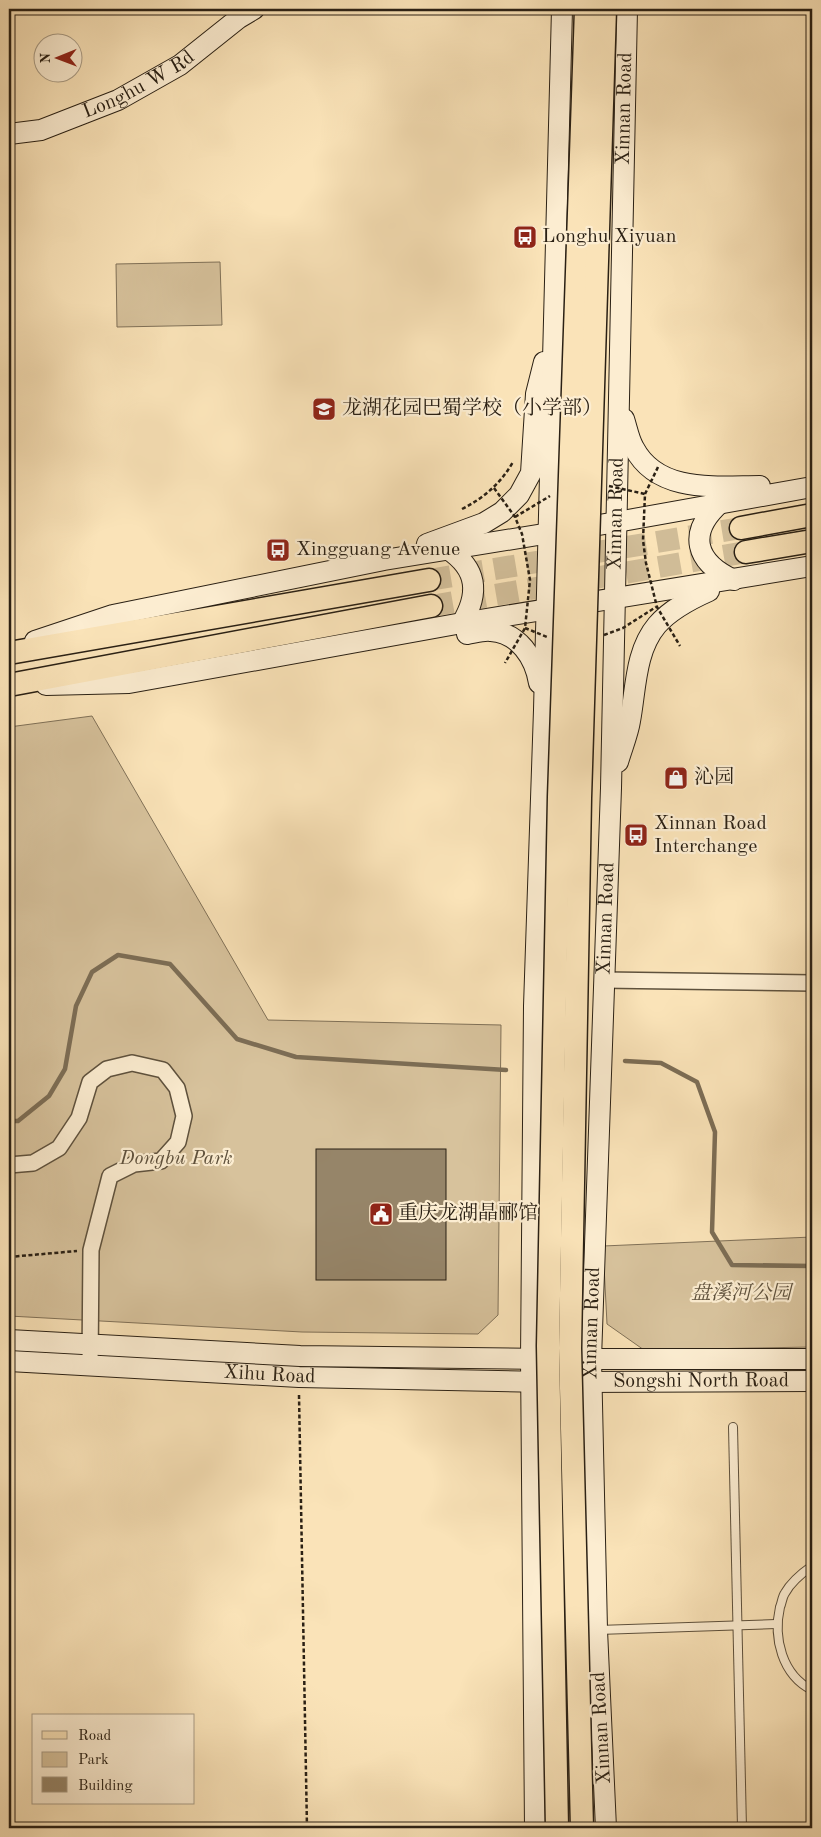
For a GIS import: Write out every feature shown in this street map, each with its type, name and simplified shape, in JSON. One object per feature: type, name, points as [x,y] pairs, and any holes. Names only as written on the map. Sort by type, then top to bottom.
[{"type":"main road","name":"Xinnan Road","points":[[557,1828],[548,1336],[559,797],[586,9]]},
{"type":"main road","name":"Xinnan Road","points":[[582,1828],[570,1348],[580,798],[605,9]]},
{"type":"main road","points":[[741,528],[812,515]]},
{"type":"main road","points":[[746,552],[812,541]]},
{"type":"main road","points":[[9,652],[429,580]]},
{"type":"main road","points":[[9,686],[432,606]]},
{"type":"street","name":"Longhu W Rd","points":[[9,134],[41,130],[118,100],[180,65],[239,18],[254,9]]},
{"type":"street","points":[[535,1828],[532,1382],[534,1006],[544,710],[547,534],[562,9]]},
{"type":"street","name":"Xinnan Road","points":[[606,1828],[598,1630],[591,1359],[611,788],[627,9]]},
{"type":"street","points":[[384,560],[484,523],[502,512],[519,495],[531,473],[536,394],[554,321]]},
{"type":"street","points":[[619,400],[633,448],[645,464],[676,482],[696,486],[812,487]]},
{"type":"street","points":[[9,652],[113,615],[384,560],[547,534],[812,487]]},
{"type":"street","points":[[720,503],[708,514],[701,525],[699,537],[701,550],[709,564],[720,573],[734,580]]},
{"type":"street","points":[[448,550],[462,559],[469,570],[473,589],[472,606],[462,623]]},
{"type":"street","points":[[9,686],[129,682],[462,623],[812,566]]},
{"type":"street","points":[[611,788],[630,723],[636,675],[645,647],[657,625],[673,610],[690,600],[734,580]]},
{"type":"street","points":[[382,637],[436,638],[490,631],[506,635],[519,643],[530,655],[537,669],[544,710]]},
{"type":"street","points":[[603,980],[812,983]]},
{"type":"street","points":[[9,1165],[33,1163],[59,1148],[80,1118],[90,1082],[107,1069],[132,1063],[163,1070],[177,1088],[184,1116],[178,1142],[161,1161],[134,1164],[110,1176],[91,1250],[92,1344],[90,1365]]},
{"type":"street","name":"Xihu Road","points":[[9,1340],[300,1356],[532,1359]]},
{"type":"street","name":"Songshi North Road","points":[[532,1359],[812,1358]]},
{"type":"street","name":"Xihu Road","points":[[9,1361],[299,1377],[532,1382]]},
{"type":"street","name":"Songshi North Road","points":[[532,1382],[812,1381]]},
{"type":"lane","points":[[733,1427],[742,1828]]},
{"type":"lane","points":[[812,1566],[799,1576],[784,1594],[776,1624],[779,1648],[792,1675],[812,1690]]},
{"type":"lane","points":[[598,1630],[776,1624]]},
{"type":"path","points":[[462,509],[480,499],[494,488],[515,458]]},
{"type":"path","points":[[658,467],[645,494],[643,540],[652,592],[657,607],[672,636],[680,646]]},
{"type":"path","points":[[494,488],[515,518],[522,534],[530,580],[525,628],[505,663]]},
{"type":"path","points":[[668,641],[677,631]]},
{"type":"path","points":[[501,650],[516,660]]},
{"type":"path","points":[[9,1257],[91,1250]]},
{"type":"path","points":[[299,1377],[307,1828]]},
{"type":"green space","points":[[220,262],[222,325],[117,327],[116,264]]},
{"type":"green space","name":"Dongbu Park","points":[[92,716],[268,1020],[501,1025],[498,1315],[478,1334],[302,1332],[9,1316],[9,727]]},
{"type":"green space","name":"盘溪河公园","points":[[812,1237],[812,1347],[644,1350],[607,1324],[603,1246]]},
{"type":"building","name":"重庆龙湖晶郦馆","points":[[316,1149],[446,1149],[446,1280],[316,1280]]},
{"type":"waterway","points":[[9,1121],[18,1121],[49,1096],[65,1069],[76,1006],[92,972],[118,955],[170,964],[237,1039],[296,1057],[506,1070]]},
{"type":"waterway","points":[[625,1061],[661,1063],[697,1082],[715,1132],[712,1232],[732,1265],[812,1266]]},
{"type":"tunnel","points":[[429,580],[741,528]]},
{"type":"tunnel","points":[[431,606],[746,552]]},
{"type":"place","name":"Longhu Xiyuan","points":[[525,237]]},
{"type":"place","name":"龙湖花园巴蜀学校（小学部）","points":[[324,409]]},
{"type":"place","name":"Xingguang Avenue","points":[[278,550]]},
{"type":"place","name":"沁园","points":[[676,778]]},
{"type":"place","name":"Xinnan Road Interchange","points":[[636,835]]},
{"type":"place","name":"重庆龙湖晶郦馆","points":[[381,1214]]}]
